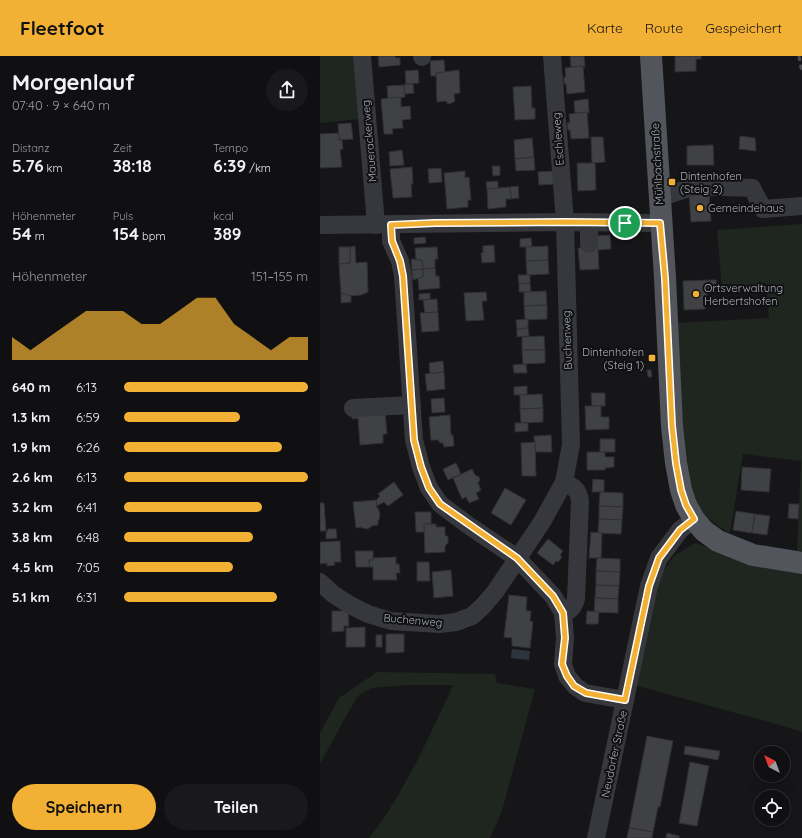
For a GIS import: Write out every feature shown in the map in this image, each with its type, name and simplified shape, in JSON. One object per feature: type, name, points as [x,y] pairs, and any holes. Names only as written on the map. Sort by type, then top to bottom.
[{"type":"main road","name":"Mühlbachstraße","points":[[651,56],[660,223],[665,278],[672,426],[681,490],[686,505],[694,519],[704,532],[718,541],[753,556],[802,563]]},
{"type":"street","name":"Mauerackerweg","points":[[362,56],[384,225],[400,261],[403,276],[414,440],[421,467],[429,488],[440,504],[517,558],[553,596],[563,613]]},
{"type":"street","name":"Eschleweg","points":[[552,56],[565,222]]},
{"type":"street","points":[[659,198],[695,186],[752,188],[763,209],[802,206]]},
{"type":"street","points":[[320,225],[565,222],[660,223]]},
{"type":"street","name":"Buchenweg","points":[[320,582],[333,594],[368,614],[391,621],[440,624],[456,622],[472,616],[484,606],[495,592],[542,522],[564,482],[571,445],[565,222]]},
{"type":"street","points":[[589,222],[589,244]]},
{"type":"street","points":[[353,408],[412,405]]},
{"type":"street","points":[[564,482],[572,486],[579,493],[580,502],[576,599],[574,606],[568,612],[563,613],[565,638],[562,664],[567,676],[574,686],[586,693],[625,700]]},
{"type":"street","name":"Neudorfer Straße","points":[[596,838],[649,586],[659,558],[680,530],[694,519]]},
{"type":"shaded area","points":[[320,56],[355,56],[360,119],[320,123]]},
{"type":"shaded area","points":[[802,224],[802,551],[797,551],[801,461],[743,454],[730,533],[702,512],[696,502],[690,486],[685,461],[677,323],[769,318],[766,285],[722,287],[717,230]]},
{"type":"shaded area","points":[[695,543],[722,552],[802,568],[802,732],[634,685],[657,581],[674,556]]},
{"type":"shaded area","points":[[512,649],[530,651],[529,660],[511,658]]},
{"type":"shaded area","points":[[377,672],[495,674],[497,683],[535,689],[502,811],[490,838],[369,838],[394,802],[416,764],[453,685],[406,685],[372,688],[358,696],[320,764],[320,733],[339,698]]},
{"type":"building","points":[[378,56],[395,56],[396,58],[400,58],[400,65],[379,67]]},
{"type":"building","points":[[570,56],[584,56],[585,67],[571,67]]},
{"type":"building","points":[[675,56],[701,56],[701,59],[696,59],[696,71],[675,72]]},
{"type":"building","points":[[444,60],[445,73],[436,73],[436,76],[431,76],[430,61]]},
{"type":"building","points":[[583,66],[585,92],[567,94],[566,84],[564,84],[564,77],[566,77],[565,68]]},
{"type":"building","points":[[418,70],[419,83],[406,84],[405,71]]},
{"type":"building","points":[[459,70],[460,93],[454,94],[455,101],[448,104],[446,101],[437,102],[436,73]]},
{"type":"building","points":[[413,84],[414,93],[404,94],[404,85]]},
{"type":"building","points":[[404,85],[405,97],[388,99],[387,86]]},
{"type":"building","points":[[531,86],[532,108],[535,108],[535,119],[515,120],[513,87]]},
{"type":"building","points":[[401,97],[401,107],[410,106],[411,119],[402,120],[403,128],[392,129],[393,134],[384,134],[381,99]]},
{"type":"building","points":[[588,99],[589,113],[575,113],[574,101]]},
{"type":"building","points":[[587,112],[589,138],[571,139],[570,130],[568,130],[567,123],[570,123],[569,114]]},
{"type":"building","points":[[351,123],[353,139],[339,140],[338,124]]},
{"type":"building","points":[[339,133],[339,140],[342,140],[343,149],[340,150],[342,167],[320,168],[320,134]]},
{"type":"building","points":[[740,136],[755,138],[756,151],[739,149]]},
{"type":"building","points":[[591,137],[603,137],[605,162],[592,163]]},
{"type":"building","points":[[532,138],[534,157],[515,159],[514,140]]},
{"type":"building","points":[[713,145],[714,165],[687,165],[687,146]]},
{"type":"building","points":[[402,150],[404,165],[390,166],[389,152]]},
{"type":"building","points":[[534,157],[535,170],[516,171],[515,159]]},
{"type":"building","points":[[577,163],[595,163],[596,190],[578,191]]},
{"type":"building","points":[[492,166],[500,166],[500,175],[493,176]]},
{"type":"building","points":[[412,167],[412,197],[393,198],[390,169]]},
{"type":"building","points":[[441,168],[442,182],[429,183],[428,169]]},
{"type":"building","points":[[465,171],[465,178],[469,177],[471,200],[468,200],[468,207],[447,209],[444,173]]},
{"type":"building","points":[[553,171],[554,184],[539,185],[538,172]]},
{"type":"building","points":[[498,181],[498,188],[487,189],[486,182]]},
{"type":"building","points":[[518,186],[519,198],[511,199],[510,187]]},
{"type":"building","points":[[510,187],[511,199],[506,199],[506,207],[488,209],[487,189]]},
{"type":"building","name":"Gemeindehaus","points":[[709,193],[711,221],[691,222],[689,195]]},
{"type":"building","points":[[610,235],[611,249],[598,250],[596,236]]},
{"type":"building","points":[[425,237],[426,243],[414,244],[414,238]]},
{"type":"building","points":[[531,238],[532,247],[520,247],[520,239]]},
{"type":"building","points":[[494,245],[495,262],[482,263],[481,253],[483,253],[483,246]]},
{"type":"building","points":[[355,246],[356,263],[367,262],[368,292],[361,295],[349,296],[341,293],[339,264],[350,263],[350,247]]},
{"type":"building","points":[[548,246],[548,260],[526,261],[526,247]]},
{"type":"building","points":[[339,247],[350,247],[350,263],[339,264]]},
{"type":"building","points":[[437,247],[438,259],[435,259],[435,268],[423,269],[422,260],[416,261],[415,248]]},
{"type":"building","points":[[598,247],[599,269],[580,270],[578,248]]},
{"type":"building","points":[[411,259],[422,260],[423,269],[412,270]]},
{"type":"building","points":[[548,260],[549,274],[527,275],[526,261]]},
{"type":"building","points":[[435,268],[436,276],[439,276],[440,288],[419,290],[418,278],[423,277],[423,269]]},
{"type":"building","points":[[423,269],[423,277],[413,280],[412,270]]},
{"type":"building","points":[[518,275],[530,275],[530,283],[519,284]]},
{"type":"building","name":"Ortsverwaltung Herbertshofen","points":[[710,280],[711,289],[707,289],[707,299],[704,299],[705,309],[684,310],[683,281]]},
{"type":"building","points":[[710,280],[716,280],[717,292],[711,292]]},
{"type":"building","points":[[530,283],[531,292],[519,292],[519,284]]},
{"type":"building","points":[[546,291],[547,305],[524,306],[524,292]]},
{"type":"building","points":[[486,292],[487,301],[482,301],[484,320],[466,321],[464,293]]},
{"type":"building","points":[[341,293],[351,296],[351,302],[341,303]]},
{"type":"building","points":[[430,293],[430,299],[419,300],[419,294]]},
{"type":"building","points":[[437,299],[438,312],[425,313],[423,300]]},
{"type":"building","points":[[547,305],[547,319],[525,320],[524,306]]},
{"type":"building","points":[[438,312],[439,331],[422,332],[420,313]]},
{"type":"building","points":[[528,319],[528,328],[517,329],[516,320]]},
{"type":"building","points":[[528,328],[529,336],[517,337],[517,329]]},
{"type":"building","points":[[544,336],[545,350],[522,350],[522,337]]},
{"type":"building","points":[[522,350],[545,350],[545,363],[523,364]]},
{"type":"building","points":[[443,361],[444,372],[430,374],[429,363]]},
{"type":"building","points":[[526,364],[527,373],[514,373],[513,365]]},
{"type":"building","points":[[647,370],[651,370],[652,377],[648,377]]},
{"type":"building","points":[[444,372],[445,389],[427,391],[425,374]]},
{"type":"building","points":[[527,386],[527,395],[514,395],[514,387]]},
{"type":"building","points":[[591,393],[605,393],[605,406],[592,406]]},
{"type":"building","points":[[542,394],[543,408],[520,409],[520,395]]},
{"type":"building","points":[[444,398],[445,412],[432,413],[431,399]]},
{"type":"building","points":[[585,406],[601,406],[601,417],[609,417],[609,429],[586,430]]},
{"type":"building","points":[[543,408],[543,422],[521,423],[520,409]]},
{"type":"building","points":[[352,411],[385,412],[387,434],[383,434],[383,443],[360,445],[358,418],[352,419]]},
{"type":"building","points":[[450,415],[451,435],[453,435],[454,446],[444,447],[443,443],[440,443],[438,440],[431,440],[429,417]]},
{"type":"building","points":[[515,423],[528,423],[528,431],[515,432]]},
{"type":"building","points":[[551,435],[552,452],[535,452],[534,436]]},
{"type":"building","points":[[600,439],[615,439],[615,452],[600,452]]},
{"type":"building","points":[[535,442],[536,476],[522,476],[521,443]]},
{"type":"building","points":[[587,452],[605,452],[605,457],[614,457],[614,467],[605,468],[605,470],[587,470]]},
{"type":"building","points":[[456,463],[461,474],[448,480],[443,469]]},
{"type":"building","points":[[742,467],[771,469],[769,492],[741,490]]},
{"type":"building","points":[[472,469],[475,475],[479,477],[480,480],[478,483],[481,490],[476,493],[479,499],[469,503],[466,497],[462,499],[453,478]]},
{"type":"building","points":[[593,479],[604,480],[604,492],[592,492]]},
{"type":"building","points":[[394,482],[403,495],[388,506],[384,502],[377,506],[376,500],[380,496],[378,494]]},
{"type":"building","points":[[505,488],[526,500],[511,525],[491,513]]},
{"type":"building","points":[[600,492],[623,493],[623,507],[599,506]]},
{"type":"building","points":[[376,500],[377,508],[380,514],[378,525],[371,526],[367,529],[362,527],[356,528],[353,502]]},
{"type":"building","points":[[320,503],[324,503],[326,531],[320,531]]},
{"type":"building","points":[[789,504],[799,504],[798,519],[788,518]]},
{"type":"building","points":[[599,506],[623,507],[622,520],[599,519]]},
{"type":"building","points":[[736,511],[755,514],[752,533],[733,530]]},
{"type":"building","points":[[415,512],[431,512],[431,524],[424,524],[425,532],[416,532]]},
{"type":"building","points":[[755,514],[770,516],[767,535],[752,533]]},
{"type":"building","points":[[599,519],[622,520],[621,534],[598,533]]},
{"type":"building","points":[[424,524],[436,524],[436,527],[445,527],[445,535],[448,537],[448,543],[445,546],[445,552],[425,553]]},
{"type":"building","points":[[328,529],[336,529],[337,538],[326,539]]},
{"type":"building","points":[[591,532],[602,533],[601,558],[589,558]]},
{"type":"building","points":[[548,539],[563,551],[560,555],[562,557],[553,565],[537,553]]},
{"type":"building","points":[[340,541],[341,562],[334,562],[335,565],[327,566],[327,563],[320,564],[320,542]]},
{"type":"building","points":[[355,551],[373,551],[373,560],[369,560],[370,567],[356,567]]},
{"type":"building","points":[[396,557],[396,564],[399,564],[400,573],[396,573],[397,580],[373,580],[373,567],[370,567],[369,560],[373,560],[373,558]]},
{"type":"building","points":[[597,558],[620,559],[620,572],[596,571]]},
{"type":"building","points":[[417,562],[429,562],[430,581],[417,581]]},
{"type":"building","points":[[451,570],[453,596],[434,598],[432,572]]},
{"type":"building","points":[[596,571],[620,572],[619,586],[596,585]]},
{"type":"building","points":[[596,585],[619,586],[618,599],[595,598]]},
{"type":"building","points":[[509,595],[527,597],[526,611],[531,611],[530,621],[533,622],[530,648],[512,646],[512,638],[504,637]]},
{"type":"building","points":[[595,598],[618,599],[618,613],[594,612]]},
{"type":"building","points":[[332,611],[348,611],[349,626],[344,626],[344,631],[332,632]]},
{"type":"building","points":[[587,611],[599,612],[598,624],[586,624]]},
{"type":"building","points":[[365,627],[365,647],[346,647],[346,628]]},
{"type":"building","points":[[386,634],[404,634],[404,652],[386,653]]},
{"type":"building","points":[[376,635],[382,635],[382,647],[376,647]]},
{"type":"building","points":[[647,736],[673,741],[660,807],[658,807],[653,832],[629,828]]},
{"type":"building","points":[[685,746],[720,751],[718,760],[684,754]]},
{"type":"building","points":[[690,762],[709,766],[697,826],[679,823]]},
{"type":"building","points":[[629,828],[653,832],[652,838],[627,838]]},
{"type":"building","points":[[667,833],[679,836],[679,838],[666,838]]},
{"type":"railway","points":[[799,56],[802,73]]},
{"type":"place","name":"Dintenhofen (Steig 2)","points":[[672,182]]},
{"type":"place","name":"Gemeindehaus","points":[[700,208]]},
{"type":"place","name":"Ortsverwaltung Herbertshofen","points":[[696,294]]},
{"type":"place","name":"Dintenhofen (Steig 1)","points":[[652,358]]},
{"type":"route","points":[[435,223],[625,223],[660,223],[665,278],[672,426],[676,463],[681,490],[686,505],[694,519],[680,530],[659,558],[649,586],[625,700],[586,693],[574,686],[567,676],[562,664],[565,638],[563,613],[553,596],[517,558],[440,504],[429,488],[421,467],[414,440],[403,276],[400,261],[392,241],[391,225],[435,223]]}]
